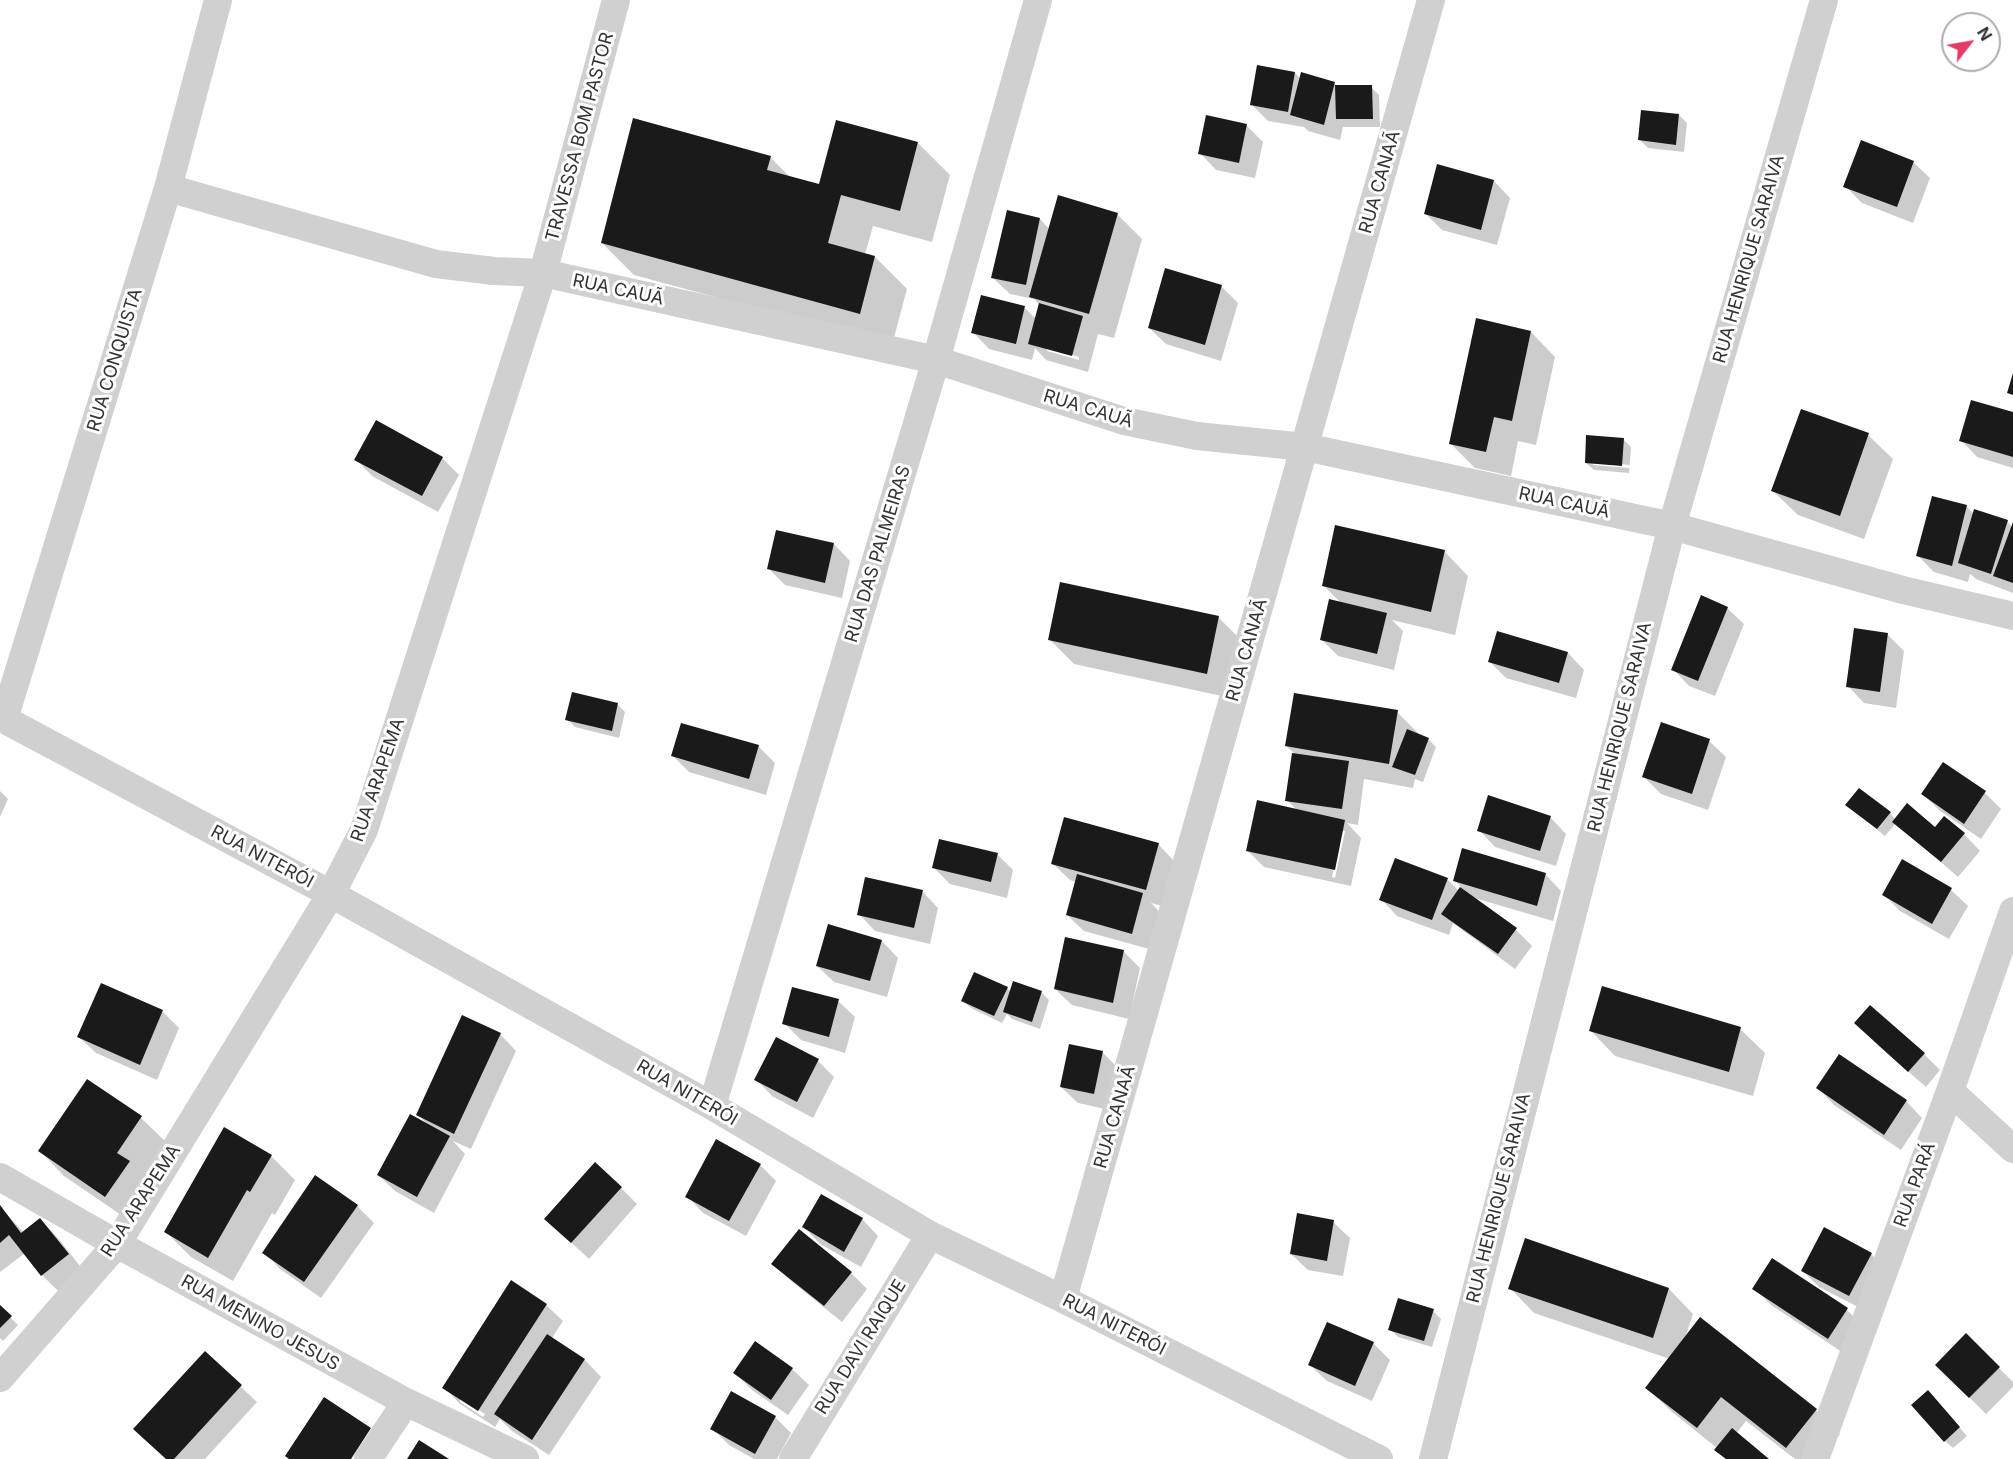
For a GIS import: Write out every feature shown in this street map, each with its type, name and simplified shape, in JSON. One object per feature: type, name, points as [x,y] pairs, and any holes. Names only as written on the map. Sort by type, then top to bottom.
[{"type":"street","name":"RUA CONQUISTA","points":[[2,718],[168,188],[218,0]]},
{"type":"street","name":"TRAVESSA BOM PASTOR","points":[[543,273],[616,0]]},
{"type":"street","name":"RUA DAS PALMEIRAS","points":[[712,1106],[936,360],[1038,0]]},
{"type":"street","name":"RUA CANAÃ","points":[[1064,1299],[1431,0]]},
{"type":"street","name":"RUA HENRIQUE SARAIVA","points":[[1433,1459],[1671,526],[1824,0]]},
{"type":"street","name":"RUA CAUÃ","points":[[168,188],[435,264],[543,273],[936,360],[1124,421],[1197,436],[1305,447],[1671,526],[1903,590],[2013,615]]},
{"type":"street","name":"RUA ARAPEMA","points":[[0,1378],[117,1244],[331,894],[364,830],[543,273]]},
{"type":"street","name":"RUA NITERÓI","points":[[2,718],[331,894],[712,1106],[930,1235],[1064,1299],[1379,1459]]},
{"type":"street","name":"RUA PARÁ","points":[[1815,1459],[1950,1091],[2013,911]]},
{"type":"street","points":[[1950,1091],[2013,1149]]},
{"type":"street","name":"RUA MENINO JESUS","points":[[0,1177],[117,1244],[406,1402],[525,1459]]},
{"type":"street","name":"RUA DAVI RAIQUE","points":[[793,1459],[930,1235]]},
{"type":"street","points":[[368,1459],[406,1402]]},
{"type":"building","points":[[1257,65],[1295,72],[1288,112],[1250,105]]},
{"type":"building","points":[[1301,72],[1335,82],[1324,125],[1290,115]]},
{"type":"building","points":[[1335,85],[1372,85],[1373,119],[1336,119]]},
{"type":"building","points":[[1641,110],[1679,114],[1676,145],[1638,140]]},
{"type":"building","points":[[1206,115],[1247,124],[1239,163],[1198,154]]},
{"type":"building","points":[[633,118],[771,156],[767,170],[819,184],[836,120],[918,142],[900,211],[841,195],[828,243],[875,256],[860,314],[601,243]]},
{"type":"building","points":[[1861,140],[1914,161],[1897,207],[1843,187]]},
{"type":"building","points":[[1437,164],[1494,180],[1481,230],[1424,214]]},
{"type":"building","points":[[1058,195],[1118,213],[1089,314],[1029,297]]},
{"type":"building","points":[[1007,210],[1040,218],[1026,285],[991,278]]},
{"type":"building","points":[[1165,268],[1222,285],[1205,345],[1148,328]]},
{"type":"building","points":[[981,295],[1025,306],[1016,344],[971,333]]},
{"type":"building","points":[[1039,303],[1083,316],[1072,356],[1028,344]]},
{"type":"building","points":[[1476,318],[1531,331],[1512,421],[1494,417],[1486,452],[1449,444]]},
{"type":"building","points":[[2013,373],[2013,395],[2007,393]]},
{"type":"building","points":[[1971,400],[2013,412],[2013,457],[1959,441]]},
{"type":"building","points":[[1801,409],[1869,433],[1840,516],[1771,491]]},
{"type":"building","points":[[376,420],[443,457],[422,496],[354,460]]},
{"type":"building","points":[[1586,435],[1624,438],[1622,466],[1585,463]]},
{"type":"building","points":[[1932,496],[1967,505],[1952,566],[1916,556]]},
{"type":"building","points":[[1974,509],[2008,520],[1991,574],[1958,563]]},
{"type":"building","points":[[2013,522],[2013,583],[1993,576]]},
{"type":"building","points":[[1335,525],[1445,550],[1431,612],[1322,586]]},
{"type":"building","points":[[776,530],[834,543],[825,583],[767,569]]},
{"type":"building","points":[[1060,582],[1219,616],[1207,674],[1048,640]]},
{"type":"building","points":[[1701,595],[1728,607],[1698,681],[1671,670]]},
{"type":"building","points":[[1329,599],[1387,613],[1377,654],[1320,640]]},
{"type":"building","points":[[1854,628],[1888,633],[1880,692],[1846,687]]},
{"type":"building","points":[[1497,631],[1568,652],[1559,683],[1488,662]]},
{"type":"building","points":[[572,692],[618,703],[612,731],[565,720]]},
{"type":"building","points":[[1294,693],[1398,710],[1389,764],[1285,746]]},
{"type":"building","points":[[1661,722],[1710,739],[1692,794],[1642,777]]},
{"type":"building","points":[[681,723],[759,745],[749,779],[671,756]]},
{"type":"building","points":[[1407,729],[1429,738],[1415,775],[1392,767]]},
{"type":"building","points":[[1292,753],[1349,761],[1342,809],[1285,801]]},
{"type":"building","points":[[1943,762],[1986,791],[1964,824],[1921,794]]},
{"type":"building","points":[[1859,788],[1891,812],[1877,829],[1845,805]]},
{"type":"building","points":[[1488,795],[1551,816],[1540,851],[1477,831]]},
{"type":"building","points":[[1257,800],[1345,820],[1335,870],[1246,851]]},
{"type":"building","points":[[1907,803],[1935,827],[1944,816],[1965,833],[1941,862],[1892,822]]},
{"type":"building","points":[[1064,817],[1159,843],[1146,890],[1051,864]]},
{"type":"building","points":[[939,839],[998,853],[991,882],[932,868]]},
{"type":"building","points":[[1462,848],[1546,873],[1537,906],[1453,881]]},
{"type":"building","points":[[1395,858],[1448,878],[1432,920],[1379,900]]},
{"type":"building","points":[[1902,859],[1952,888],[1932,924],[1882,895]]},
{"type":"building","points":[[1077,874],[1143,893],[1132,934],[1066,915]]},
{"type":"building","points":[[865,877],[923,890],[914,928],[857,915]]},
{"type":"building","points":[[1460,887],[1517,928],[1498,954],[1441,914]]},
{"type":"building","points":[[828,924],[882,940],[870,981],[816,966]]},
{"type":"building","points":[[1065,937],[1124,950],[1113,1003],[1054,989]]},
{"type":"building","points":[[974,972],[1008,987],[994,1016],[961,1001]]},
{"type":"building","points":[[1013,981],[1042,991],[1032,1022],[1003,1012]]},
{"type":"building","points":[[101,983],[163,1010],[140,1065],[77,1037]]},
{"type":"building","points":[[1602,986],[1741,1027],[1729,1072],[1589,1031]]},
{"type":"building","points":[[792,987],[839,999],[829,1037],[782,1024]]},
{"type":"building","points":[[1870,1005],[1925,1053],[1908,1072],[1854,1023]]},
{"type":"building","points":[[462,1015],[501,1033],[454,1134],[416,1115]]},
{"type":"building","points":[[776,1037],[819,1059],[797,1102],[754,1080]]},
{"type":"building","points":[[1069,1044],[1103,1051],[1094,1094],[1060,1087]]},
{"type":"building","points":[[1839,1054],[1907,1100],[1884,1135],[1816,1088]]},
{"type":"building","points":[[87,1079],[142,1116],[117,1153],[130,1161],[105,1197],[38,1151]]},
{"type":"building","points":[[410,1114],[450,1136],[417,1197],[377,1175]]},
{"type":"building","points":[[224,1127],[272,1155],[250,1192],[247,1190],[208,1258],[164,1232]]},
{"type":"building","points":[[716,1139],[761,1164],[729,1221],[685,1197]]},
{"type":"building","points":[[595,1162],[622,1187],[571,1243],[544,1219]]},
{"type":"building","points":[[315,1175],[358,1205],[304,1282],[262,1253]]},
{"type":"building","points":[[821,1194],[863,1218],[844,1252],[802,1227]]},
{"type":"building","points":[[0,1205],[21,1233],[40,1218],[69,1254],[41,1276],[9,1235],[0,1243]]},
{"type":"building","points":[[1297,1213],[1334,1220],[1327,1261],[1290,1254]]},
{"type":"building","points":[[1824,1227],[1872,1253],[1849,1296],[1801,1271]]},
{"type":"building","points":[[799,1229],[852,1272],[824,1306],[771,1264]]},
{"type":"building","points":[[1525,1238],[1669,1288],[1653,1338],[1508,1289]]},
{"type":"building","points":[[1772,1258],[1848,1308],[1828,1339],[1752,1289]]},
{"type":"building","points":[[511,1280],[547,1304],[478,1411],[442,1388]]},
{"type":"building","points":[[1398,1298],[1434,1309],[1424,1341],[1388,1330]]},
{"type":"building","points":[[0,1305],[12,1316],[0,1328]]},
{"type":"building","points":[[1700,1317],[1817,1409],[1786,1448],[1721,1397],[1697,1428],[1645,1388]]},
{"type":"building","points":[[1327,1322],[1374,1342],[1355,1386],[1308,1365]]},
{"type":"building","points":[[1966,1333],[2000,1367],[1969,1398],[1935,1365]]},
{"type":"building","points":[[547,1334],[585,1359],[532,1440],[494,1414]]},
{"type":"building","points":[[755,1341],[793,1368],[771,1400],[733,1373]]},
{"type":"building","points":[[205,1351],[242,1385],[174,1459],[166,1459],[133,1429]]},
{"type":"building","points":[[1928,1390],[1960,1427],[1944,1442],[1911,1405]]},
{"type":"building","points":[[731,1391],[776,1416],[755,1454],[710,1429]]},
{"type":"building","points":[[324,1397],[371,1428],[351,1459],[289,1459],[285,1456]]},
{"type":"building","points":[[1732,1428],[1769,1459],[1726,1459],[1714,1450]]},
{"type":"building","points":[[419,1440],[449,1459],[407,1459]]}]
